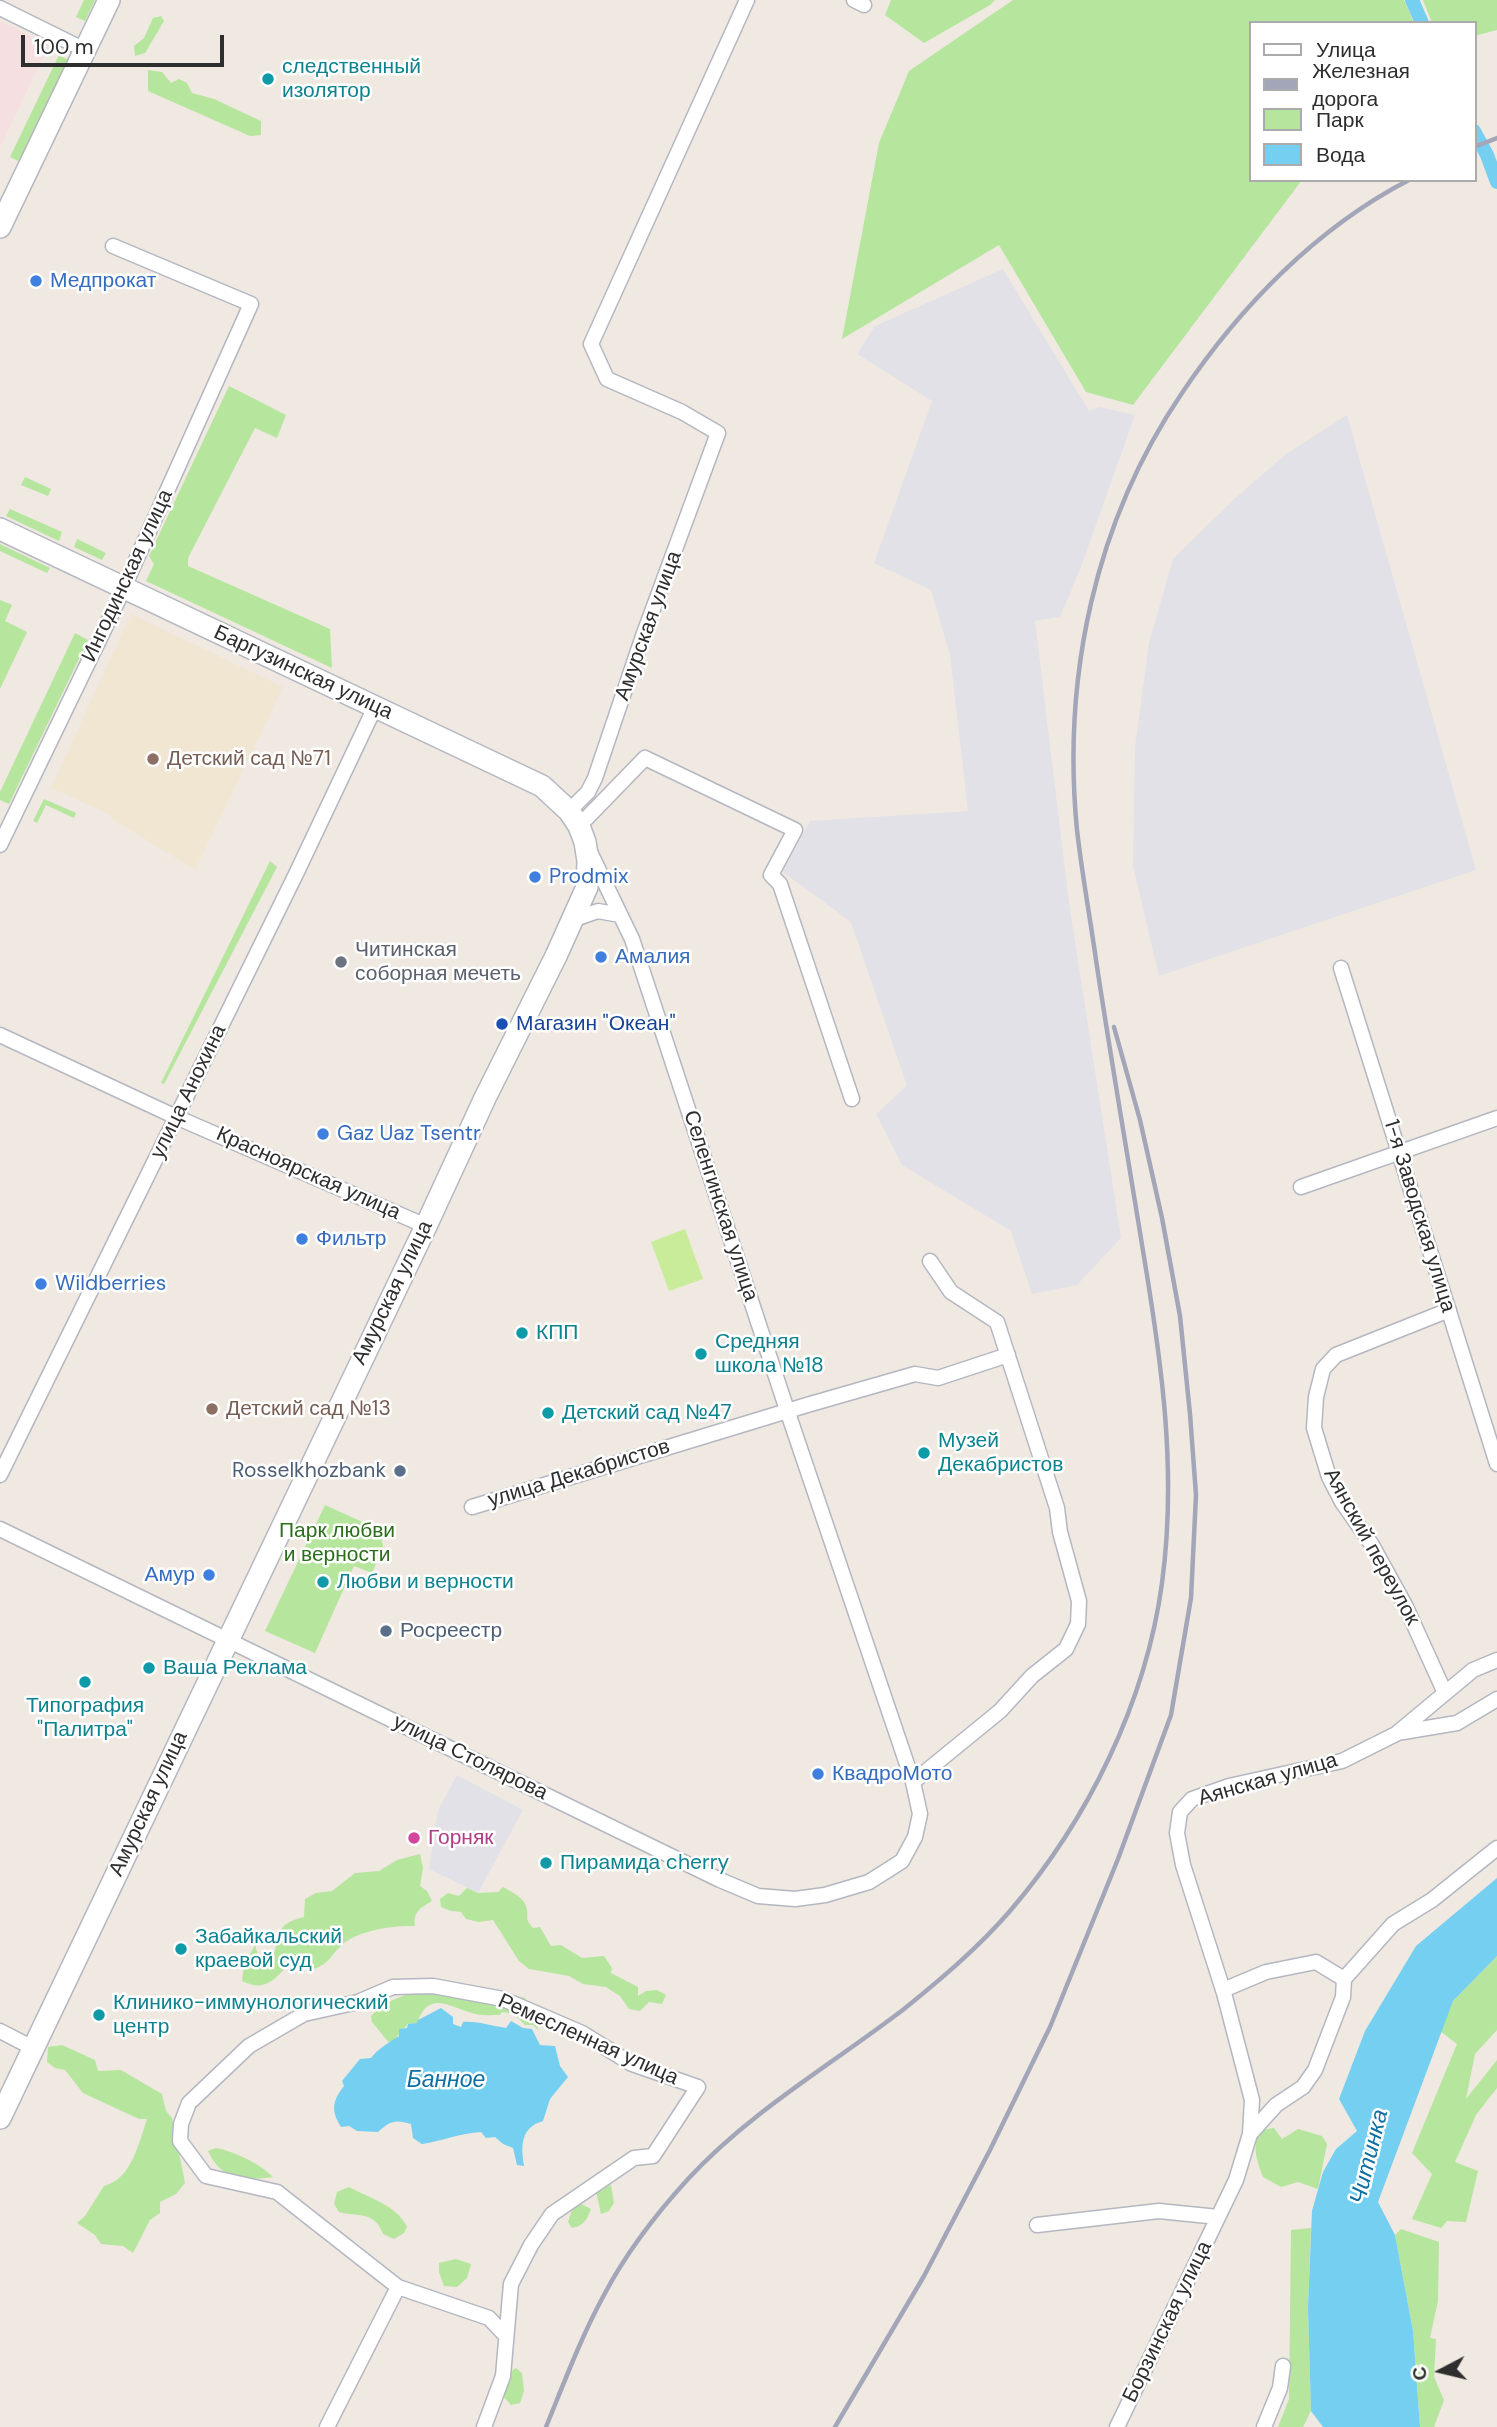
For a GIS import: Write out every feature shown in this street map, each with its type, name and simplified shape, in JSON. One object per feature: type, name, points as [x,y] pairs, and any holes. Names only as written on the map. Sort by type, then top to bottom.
[{"type":"main road","points":[[0,227],[109,0]]},
{"type":"main road","name":"Баргузинская улица","points":[[0,528],[541,786],[578,826]]},
{"type":"main road","name":"Амурская улица","points":[[0,2118],[587,887],[588,861],[578,826]]},
{"type":"street","name":"Амурская улица","points":[[578,826],[643,636],[718,433],[682,412],[607,379],[591,344],[747,0]]},
{"type":"street","points":[[0,8],[85,50]]},
{"type":"street","name":"Ингодинская улица","points":[[0,845],[123,587],[251,304],[113,246]]},
{"type":"street","name":"улица Анохина","points":[[0,1475],[296,874],[375,707]]},
{"type":"street","points":[[578,826],[645,758],[794,830],[771,875],[780,884],[852,1099]]},
{"type":"street","name":"Селенгинская улица","points":[[578,826],[636,950],[787,1410],[917,1779],[920,1814]]},
{"type":"street","points":[[572,920],[598,911],[620,915]]},
{"type":"street","name":"1-я Заводская улица","points":[[1341,968],[1497,1464]]},
{"type":"street","name":"Красноярская улица","points":[[0,1035],[176,1117],[426,1226]]},
{"type":"street","points":[[1301,1187],[1497,1118]]},
{"type":"street","points":[[917,1779],[1000,1711],[1032,1676],[1066,1649],[1078,1624],[1079,1601],[1060,1532],[1057,1508],[997,1322],[951,1292],[930,1261]]},
{"type":"street","name":"Аянский переулок","points":[[1445,1693],[1405,1605],[1373,1545],[1342,1502],[1329,1477],[1314,1428],[1316,1397],[1323,1369],[1336,1355],[1448,1310]]},
{"type":"street","name":"улица Декабристов","points":[[472,1507],[787,1410],[915,1374],[938,1378],[1008,1355]]},
{"type":"street","name":"улица Столярова","points":[[0,1529],[720,1880],[758,1896],[795,1899],[825,1895],[869,1882],[902,1861],[915,1837],[920,1814]]},
{"type":"street","name":"Аянская улица","points":[[1223,1990],[1183,1866],[1177,1833],[1180,1812],[1192,1799],[1229,1786],[1342,1761],[1396,1734],[1474,1670],[1497,1660]]},
{"type":"street","points":[[1396,1734],[1457,1723],[1497,1699]]},
{"type":"street","points":[[1250,2134],[1276,2105],[1303,2087],[1315,2070],[1343,1997],[1344,1979],[1393,1924],[1432,1900],[1497,1848]]},
{"type":"street","points":[[1250,2134],[1252,2100],[1223,1990],[1266,1972],[1316,1962],[1344,1979]]},
{"type":"street","name":"Ремесленная улица","points":[[433,1986],[503,1999],[582,2033],[632,2064],[698,2087],[653,2156],[634,2158],[552,2214],[531,2245],[512,2284],[506,2336],[489,2318],[398,2287],[277,2193],[206,2176],[180,2141],[181,2124],[188,2103],[249,2046],[304,2014],[358,2003],[393,1987],[433,1986]]},
{"type":"street","points":[[0,2031],[33,2048]]},
{"type":"street","name":"Борзинская улица","points":[[1117,2427],[1239,2173],[1250,2134]]},
{"type":"street","points":[[1037,2225],[1159,2211],[1218,2217]]},
{"type":"street","points":[[327,2427],[398,2287]]},
{"type":"street","points":[[484,2427],[503,2376],[506,2336]]},
{"type":"street","points":[[1264,2427],[1280,2388],[1283,2366]]},
{"type":"shaded area","points":[[0,21],[49,45],[0,147]]},
{"type":"shaded area","points":[[1003,269],[1089,411],[1100,407],[1135,415],[1081,567],[1060,617],[1035,621],[1069,903],[1121,1238],[1077,1285],[1032,1294],[1011,1231],[902,1165],[876,1114],[907,1086],[851,922],[783,872],[810,821],[968,811],[950,655],[931,590],[874,563],[932,401],[857,354],[875,326]]},
{"type":"shaded area","points":[[1347,415],[1476,870],[1159,976],[1133,866],[1135,747],[1149,643],[1173,559],[1232,501],[1286,454]]},
{"type":"shaded area","points":[[131,614],[283,687],[195,870],[111,818],[111,815],[51,788]]},
{"type":"shaded area","points":[[457,1775],[523,1810],[478,1893],[429,1869],[438,1810]]},
{"type":"green space","points":[[84,0],[95,0],[85,21],[76,17]]},
{"type":"green space","points":[[891,0],[995,0],[924,43],[885,15]]},
{"type":"green space","points":[[1013,0],[1404,0],[1413,21],[1248,21],[1248,182],[1300,182],[1133,405],[1086,392],[999,245],[842,339],[879,143],[909,71]]},
{"type":"green space","points":[[1423,0],[1497,0],[1497,30],[1476,35],[1476,21],[1431,21]]},
{"type":"green space","points":[[161,16],[164,21],[145,53],[135,56],[134,46],[144,38],[153,18]]},
{"type":"green space","points":[[59,55],[68,60],[20,162],[10,157]]},
{"type":"green space","points":[[148,70],[162,72],[171,83],[179,79],[187,83],[192,93],[214,99],[261,121],[261,135],[250,136],[148,91]]},
{"type":"green space","points":[[229,386],[286,415],[277,438],[255,428],[188,558],[188,566],[330,629],[332,668],[146,581],[154,564],[149,556]]},
{"type":"green space","points":[[25,477],[51,489],[48,496],[21,485]]},
{"type":"green space","points":[[10,509],[62,532],[59,541],[6,516]]},
{"type":"green space","points":[[77,539],[106,553],[102,560],[74,547]]},
{"type":"green space","points":[[0,544],[50,568],[47,573],[0,551]]},
{"type":"green space","points":[[0,600],[12,605],[5,621],[27,632],[0,689]]},
{"type":"green space","points":[[75,633],[88,640],[9,804],[0,800],[0,792]]},
{"type":"green space","points":[[44,799],[76,813],[74,818],[46,805],[37,823],[33,821]]},
{"type":"green space","points":[[270,861],[277,867],[164,1084],[161,1083]]},
{"type":"green space","points":[[685,1229],[703,1279],[669,1291],[651,1242]]},
{"type":"green space","name":"Парк любви и верности","points":[[325,1505],[380,1530],[383,1547],[372,1573],[354,1566],[315,1653],[265,1631]]},
{"type":"green space","points":[[420,1854],[423,1868],[420,1886],[427,1891],[432,1901],[418,1911],[415,1926],[398,1926],[351,1938],[317,1968],[310,1970],[302,1966],[286,1967],[267,1984],[256,1985],[242,1981],[244,1965],[255,1945],[259,1958],[271,1961],[282,1929],[293,1920],[304,1917],[305,1899],[316,1893],[332,1891],[355,1873],[379,1871],[397,1860]]},
{"type":"green space","points":[[503,1887],[522,1900],[530,1924],[533,1928],[540,1927],[551,1946],[561,1945],[582,1958],[604,1956],[612,1968],[611,1973],[638,1987],[638,1996],[646,1991],[657,1990],[666,1995],[662,2004],[649,2002],[640,2011],[629,2009],[620,1996],[606,1987],[583,1984],[569,1976],[529,1969],[519,1961],[493,1920],[479,1922],[466,1919],[461,1912],[441,1907],[440,1899],[448,1893],[459,1896],[467,1888],[478,1893],[498,1892]]},
{"type":"green space","points":[[1497,1956],[1497,2030],[1475,2054],[1466,2099],[1497,2060],[1497,2088],[1476,2115],[1455,2162],[1478,2171],[1466,2222],[1447,2221],[1441,2228],[1412,2219],[1432,2174],[1412,2153],[1457,2044],[1440,2031],[1453,2001]]},
{"type":"green space","points":[[434,1989],[503,1999],[514,1996],[525,1998],[536,2018],[538,2030],[533,2025],[525,2025],[509,2013],[478,2015],[447,2004],[433,2003],[422,2013],[417,2023],[408,2024],[390,2044],[372,2022],[371,2016],[400,1997]]},
{"type":"green space","points":[[62,2045],[95,2060],[98,2071],[121,2070],[162,2094],[166,2111],[172,2118],[185,2183],[176,2194],[160,2202],[160,2213],[150,2220],[133,2253],[123,2246],[101,2244],[95,2235],[77,2223],[85,2216],[104,2186],[114,2182],[128,2168],[147,2119],[139,2119],[83,2093],[65,2070],[55,2068],[47,2062],[48,2047]]},
{"type":"green space","points":[[1274,2128],[1282,2139],[1298,2129],[1322,2136],[1327,2144],[1318,2189],[1298,2182],[1281,2187],[1263,2177],[1257,2159],[1256,2142],[1261,2130]]},
{"type":"green space","points":[[216,2148],[246,2159],[273,2177],[252,2179],[227,2173],[213,2161],[208,2151]]},
{"type":"green space","points":[[611,2185],[614,2203],[609,2211],[601,2214],[596,2191]]},
{"type":"green space","points":[[349,2187],[397,2213],[407,2227],[404,2233],[394,2239],[383,2234],[371,2218],[339,2212],[334,2204],[337,2192]]},
{"type":"green space","points":[[579,2203],[591,2209],[584,2222],[572,2228],[568,2222],[573,2207]]},
{"type":"green space","points":[[1311,2228],[1308,2308],[1311,2411],[1303,2427],[1278,2427],[1289,2399],[1291,2230]]},
{"type":"green space","points":[[1401,2229],[1439,2242],[1438,2301],[1430,2338],[1436,2339],[1434,2377],[1444,2400],[1434,2427],[1420,2427],[1413,2331],[1395,2235]]},
{"type":"green space","points":[[456,2259],[471,2264],[467,2278],[457,2287],[444,2286],[439,2263]]},
{"type":"green space","points":[[516,2368],[522,2373],[524,2391],[520,2403],[511,2405],[500,2393],[510,2372]]},
{"type":"water","name":"Читинка","points":[[1497,1878],[1497,1956],[1453,2001],[1378,2202],[1395,2235],[1413,2331],[1420,2427],[1323,2427],[1311,2411],[1308,2308],[1312,2211],[1323,2172],[1336,2149],[1357,2131],[1339,2099],[1365,2031],[1416,1946]]},
{"type":"water","name":"Банное","points":[[441,2008],[453,2017],[453,2024],[461,2027],[463,2022],[469,2022],[506,2028],[511,2021],[523,2028],[532,2029],[540,2045],[555,2046],[560,2066],[568,2077],[550,2099],[543,2121],[535,2124],[526,2133],[522,2152],[524,2166],[517,2165],[513,2148],[495,2137],[486,2138],[481,2132],[422,2144],[413,2138],[411,2124],[405,2122],[393,2122],[378,2132],[341,2127],[334,2106],[344,2086],[342,2081],[360,2059],[371,2058],[380,2048],[399,2036],[399,2029],[417,2023]]},
{"type":"waterway","points":[[1412,0],[1421,21]]},
{"type":"waterway","points":[[1476,135],[1497,182]]},
{"type":"railway","points":[[1476,146],[1497,138]]},
{"type":"railway","points":[[546,2427],[580,2344],[604,2295],[642,2234],[664,2206],[712,2154],[738,2132],[904,2009],[959,1963],[998,1925],[1038,1876],[1088,1799],[1127,1715],[1154,1628],[1162,1583],[1168,1460],[1157,1338],[1077,830],[1075,715],[1091,602],[1107,547],[1127,494],[1152,442],[1204,361],[1254,301],[1311,246],[1375,199],[1405,182]]},
{"type":"railway","points":[[835,2427],[924,2276],[1050,2027],[1118,1859],[1171,1715],[1191,1598],[1196,1495],[1190,1414],[1180,1316],[1162,1218],[1140,1120],[1114,1027]]},
{"type":"place","name":"следственный изолятор","points":[[268,79]]},
{"type":"place","name":"Медпрокат","points":[[36,281]]},
{"type":"place","name":"Детский сад №71","points":[[153,759]]},
{"type":"place","name":"Prodmix","points":[[535,877]]},
{"type":"place","name":"Амалия","points":[[601,957]]},
{"type":"place","name":"Читинская соборная мечеть","points":[[341,962]]},
{"type":"place","name":"Магазин \"Океан\"","points":[[502,1024]]},
{"type":"place","name":"Gaz Uaz Tsentr","points":[[323,1134]]},
{"type":"place","name":"Фильтр","points":[[302,1239]]},
{"type":"place","name":"Wildberries","points":[[41,1284]]},
{"type":"place","name":"КПП","points":[[522,1333]]},
{"type":"place","name":"Средняя школа №18","points":[[701,1354]]},
{"type":"place","name":"Детский сад №13","points":[[212,1409]]},
{"type":"place","name":"Детский сад №47","points":[[548,1413]]},
{"type":"place","name":"Музей Декабристов","points":[[924,1453]]},
{"type":"place","name":"Rosselkhozbank","points":[[400,1471]]},
{"type":"place","name":"Амур","points":[[209,1575]]},
{"type":"place","name":"Любви и верности","points":[[323,1582]]},
{"type":"place","name":"Росреестр","points":[[386,1631]]},
{"type":"place","name":"Ваша Реклама","points":[[149,1668]]},
{"type":"place","name":"Типография \"Палитра\"","points":[[85,1682]]},
{"type":"place","name":"КвадроМото","points":[[818,1774]]},
{"type":"place","name":"Горняк","points":[[414,1838]]},
{"type":"place","name":"Пирамида cherry","points":[[546,1863]]},
{"type":"place","name":"Забайкальский краевой суд","points":[[181,1949]]},
{"type":"place","name":"Клинико-иммунологический центр","points":[[99,2015]]}]
